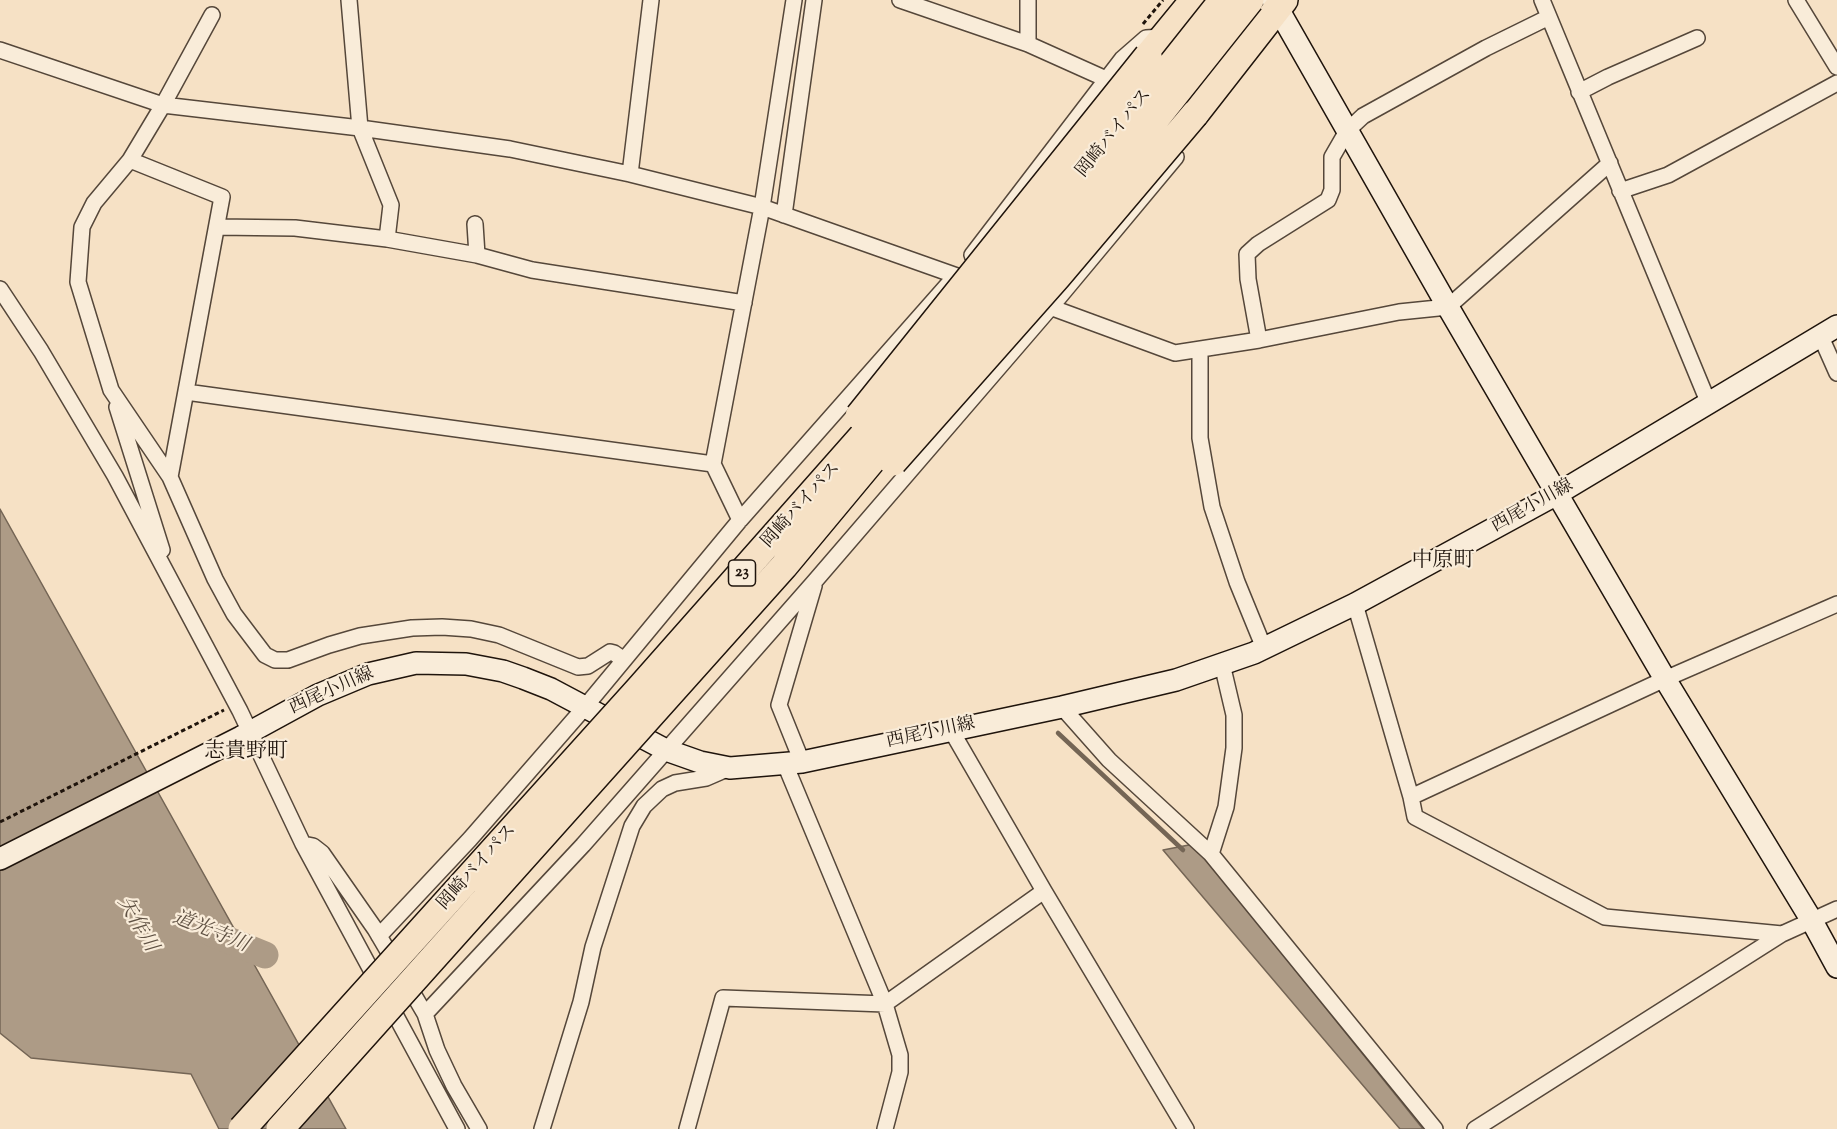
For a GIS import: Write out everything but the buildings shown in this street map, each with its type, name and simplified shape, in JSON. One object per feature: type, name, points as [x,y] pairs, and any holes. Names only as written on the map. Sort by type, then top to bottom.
[{"type":"highway","name":"23","points":[[801,507],[806,486],[1151,39],[1194,0]]},
{"type":"highway","name":"岡崎バイパス","points":[[242,1129],[801,507],[921,370],[1134,112],[1223,0]]},
{"type":"highway","name":"岡崎バイパス","points":[[280,1129],[784,566],[1149,127],[1250,0]]},
{"type":"highway","name":"23","points":[[784,566],[801,562],[1057,278],[1195,114],[1278,3]]},
{"type":"main road","points":[[1278,3],[1347,131],[1448,307],[1665,679],[1812,921],[1837,967]]},
{"type":"main road","name":"西尾小川線","points":[[0,859],[339,685],[368,674],[416,663],[466,664],[503,671],[551,689],[666,750],[700,762],[730,768],[793,763],[1062,707],[1176,680],[1264,648],[1355,604],[1557,494],[1829,332]]},
{"type":"street","points":[[349,0],[360,129],[391,205],[387,239]]},
{"type":"street","points":[[630,174],[651,0]]},
{"type":"street","points":[[740,520],[713,464],[762,207],[794,0]]},
{"type":"street","points":[[784,215],[814,0]]},
{"type":"street","points":[[1028,0],[1028,44]]},
{"type":"street","points":[[1542,0],[1547,18],[1709,404]]},
{"type":"street","points":[[1796,0],[1837,67]]},
{"type":"street","points":[[907,1],[1028,44],[1106,79]]},
{"type":"street","points":[[173,586],[78,282],[82,227],[94,203],[130,160],[164,105],[212,15]]},
{"type":"street","points":[[1259,340],[1248,279],[1247,254],[1258,244],[1328,200],[1332,189],[1332,157],[1347,131],[1363,116],[1486,48],[1547,18]]},
{"type":"street","points":[[379,936],[470,839],[585,707],[740,520],[956,276],[1122,59],[1146,38],[1151,39]]},
{"type":"street","points":[[1579,92],[1608,76],[1697,38]]},
{"type":"street","points":[[0,50],[164,105],[510,149],[630,174],[762,207],[1051,307],[1175,353],[1259,340],[1399,312],[1448,307],[1610,164]]},
{"type":"street","points":[[425,1014],[583,844],[816,581],[1051,307],[1208,118],[1235,78],[1242,54]]},
{"type":"street","points":[[1620,191],[1668,175],[1837,82]]},
{"type":"street","points":[[130,160],[222,197],[170,477]]},
{"type":"street","points":[[475,224],[477,255]]},
{"type":"street","points":[[217,227],[295,228],[387,239],[477,255],[532,270],[744,303]]},
{"type":"street","points":[[0,289],[41,351],[115,476],[240,711],[245,735],[457,1129]]},
{"type":"street","points":[[1829,332],[1837,373]]},
{"type":"street","points":[[1200,349],[1200,438],[1212,507],[1237,582],[1264,648]]},
{"type":"street","points":[[111,390],[170,477],[215,579],[234,614],[265,655],[276,660],[288,660],[360,636],[412,628],[442,627],[471,629],[500,635],[578,667],[588,666],[610,652],[624,660]]},
{"type":"street","points":[[186,392],[713,464]]},
{"type":"street","points":[[816,581],[779,705],[793,763],[885,1004],[900,1055],[900,1071],[885,1129]]},
{"type":"street","points":[[1355,604],[1415,817],[1605,918],[1782,934]]},
{"type":"street","points":[[1411,797],[1665,679],[1837,604]]},
{"type":"street","points":[[1211,854],[1226,807],[1234,748],[1234,715],[1222,664]]},
{"type":"street","points":[[1062,707],[1109,760],[1211,854],[1435,1129]]},
{"type":"street","points":[[951,730],[1186,1129]]},
{"type":"street","points":[[542,1129],[581,1002],[593,947],[621,853],[632,826],[644,806],[662,789],[675,783],[706,778],[730,768]]},
{"type":"street","points":[[303,844],[313,846],[322,854],[379,936],[425,1014],[437,1050],[454,1086],[479,1129]]},
{"type":"street","points":[[687,1129],[723,998],[885,1004],[1044,891]]},
{"type":"street","points":[[1474,1129],[1782,934],[1837,909]]},
{"type":"path","points":[[1151,39],[1163,0]]},
{"type":"path","points":[[0,822],[228,708]]},
{"type":"water","name":"矢作川","points":[[0,509],[346,1129],[219,1129],[191,1074],[31,1058],[0,1033]]},
{"type":"water","points":[[1194,844],[1423,1129],[1400,1129],[1163,850]]},
{"type":"waterway","points":[[1058,733],[1183,850]]},
{"type":"waterway","name":"道光寺川","points":[[211,933],[265,955]]},
{"type":"district","name":"中原町","points":[[1443,562]]},
{"type":"district","name":"志貴野町","points":[[246,753]]}]
